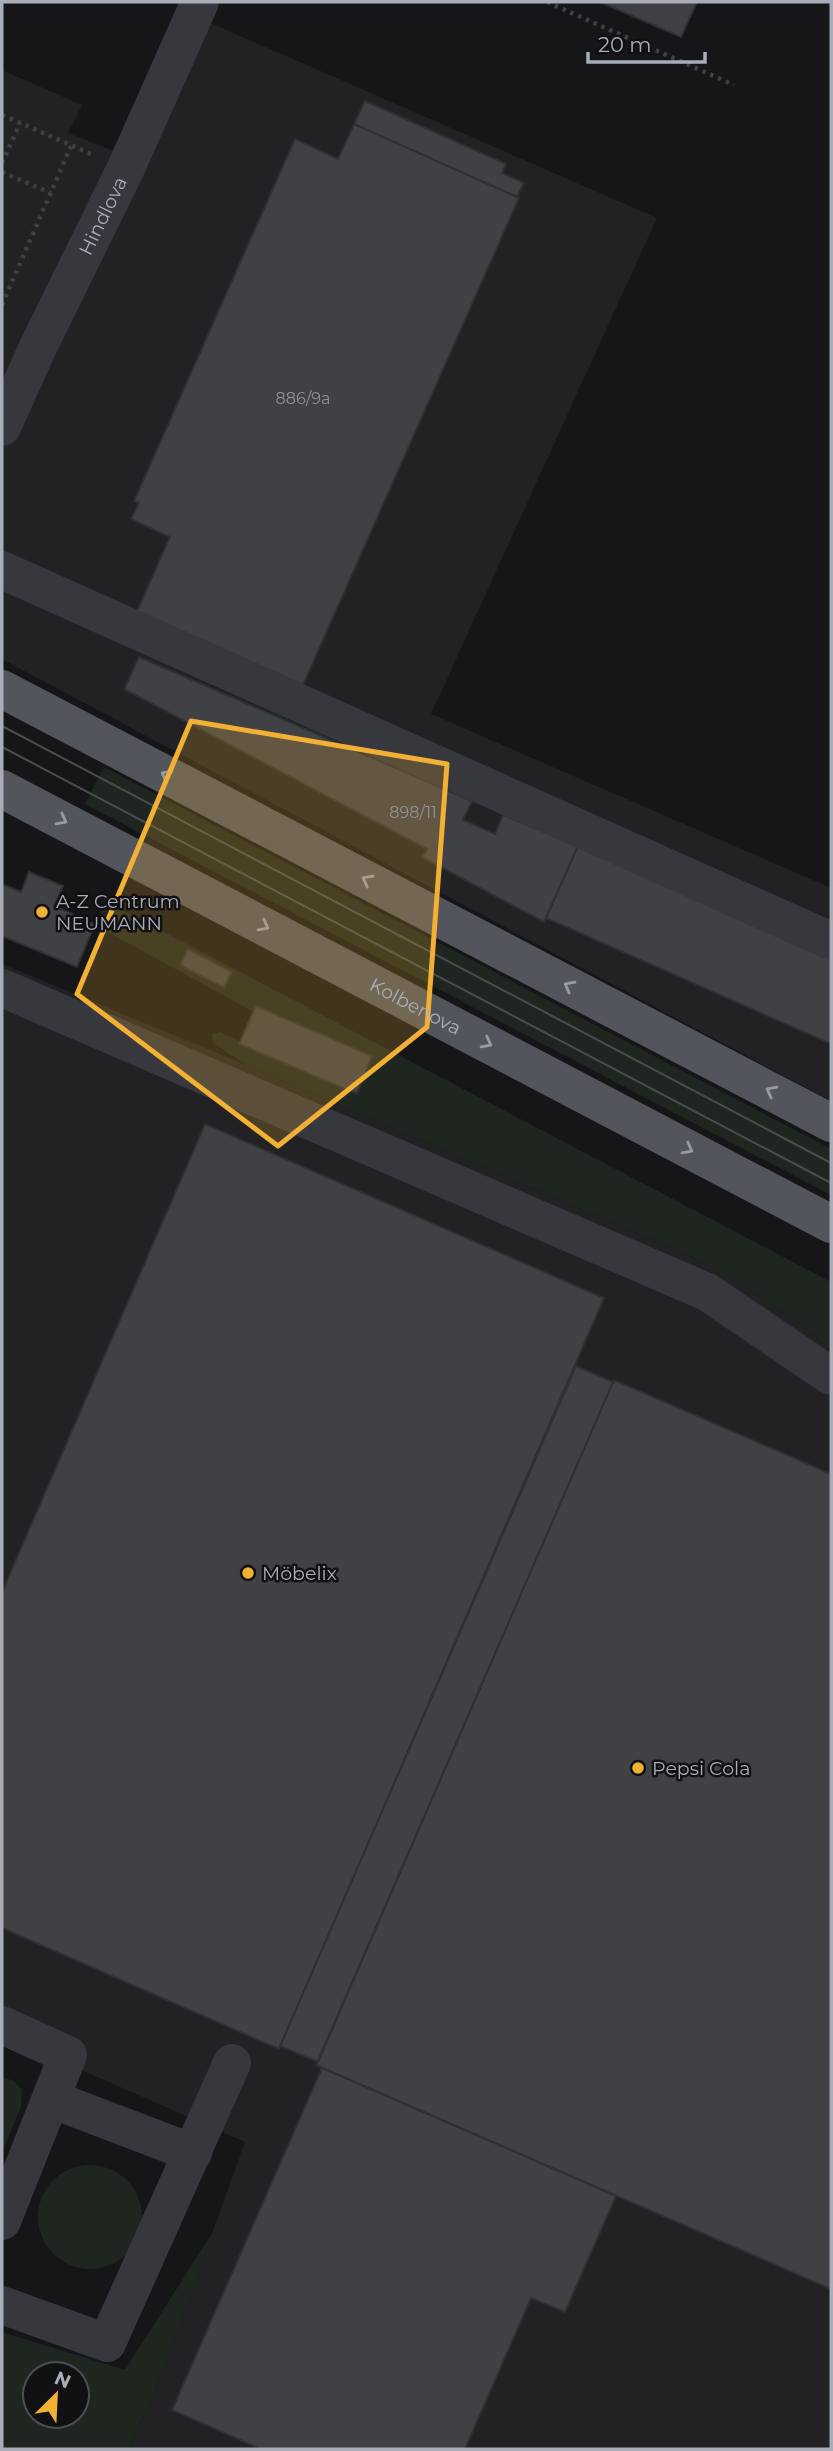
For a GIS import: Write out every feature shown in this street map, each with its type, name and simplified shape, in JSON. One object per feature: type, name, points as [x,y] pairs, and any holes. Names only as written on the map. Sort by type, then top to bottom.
[{"type":"main road","points":[[2,689],[831,1123]]},
{"type":"main road","name":"Kolbenova","points":[[2,789],[831,1224]]},
{"type":"street","name":"Hindlova","points":[[2,427],[125,168],[200,2]]},
{"type":"street","points":[[2,570],[831,941]]},
{"type":"street","points":[[2,988],[707,1292],[831,1376]]},
{"type":"street","points":[[2,2025],[68,2055],[2,2221]]},
{"type":"street","points":[[2,2305],[107,2343],[232,2063]]},
{"type":"street","points":[[51,2099],[193,2153]]},
{"type":"path","points":[[547,2],[734,85]]},
{"type":"path","points":[[2,115],[95,156]]},
{"type":"path","points":[[2,163],[20,122]]},
{"type":"path","points":[[2,305],[71,146]]},
{"type":"path","points":[[2,172],[51,193]]},
{"type":"highlighted area","points":[[191,721],[447,764],[427,1027],[278,1146],[77,994]]},
{"type":"shaded area","points":[[176,8],[657,218],[431,714],[831,888],[831,1101],[2,659],[2,70],[82,105],[68,133],[114,151]]},
{"type":"shaded area","points":[[104,767],[831,1149],[831,1195],[85,804]]},
{"type":"shaded area","points":[[105,901],[831,1282],[831,1349],[764,1298],[690,1256],[246,1065],[212,1042],[213,1034],[220,1032],[241,1042],[240,1044],[357,1094],[372,1057],[256,1006],[254,1012],[95,925]]},
{"type":"shaded area","points":[[2,964],[246,1065],[690,1256],[730,1275],[798,1321],[831,1349],[831,2449],[129,2449],[159,2381],[245,2142],[2,2035]]},
{"type":"shaded area","points":[[2,2077],[14,2081],[22,2090],[21,2107],[2,2152]]},
{"type":"shaded area","points":[[90,2165],[110,2169],[133,2188],[138,2197],[142,2217],[138,2237],[119,2260],[110,2265],[90,2269],[70,2265],[47,2246],[42,2237],[38,2217],[42,2197],[61,2174],[70,2169]]},
{"type":"shaded area","points":[[214,2230],[159,2381],[129,2449],[2,2449],[2,2332],[125,2370]]},
{"type":"building","points":[[600,2],[697,2],[681,37]]},
{"type":"building","points":[[365,101],[506,164],[502,173],[524,183],[517,197],[354,124]]},
{"type":"building","points":[[354,124],[519,198],[303,685],[137,611],[170,537],[131,519],[139,503],[134,501],[295,139],[338,159]]},
{"type":"building","points":[[139,657],[472,801],[463,820],[495,834],[503,815],[578,846],[544,922],[422,857],[427,849],[124,689]]},
{"type":"building","points":[[578,846],[831,958],[831,1044],[546,918]]},
{"type":"building","points":[[29,872],[63,886],[54,906],[95,924],[77,967],[2,936],[2,884],[21,892]]},
{"type":"building","points":[[188,949],[232,972],[224,988],[180,965]]},
{"type":"building","points":[[256,1006],[372,1056],[357,1094],[239,1044]]},
{"type":"building","name":"Möbelix","points":[[205,1124],[604,1298],[279,2049],[2,1928],[2,1592]]},
{"type":"building","points":[[576,1366],[613,1382],[318,2062],[280,2046]]},
{"type":"building","name":"Pepsi Cola","points":[[614,1380],[831,1474],[831,2289],[316,2065]]},
{"type":"building","points":[[322,2068],[616,2196],[565,2312],[531,2298],[465,2449],[261,2449],[172,2410]]},
{"type":"tram line","points":[[2,726],[831,1163]]},
{"type":"tram line","points":[[2,747],[831,1183]]},
{"type":"place","name":"A-Z Centrum NEUMANN","points":[[42,912]]},
{"type":"place","name":"Möbelix","points":[[248,1573]]},
{"type":"place","name":"Pepsi Cola","points":[[638,1768]]}]
